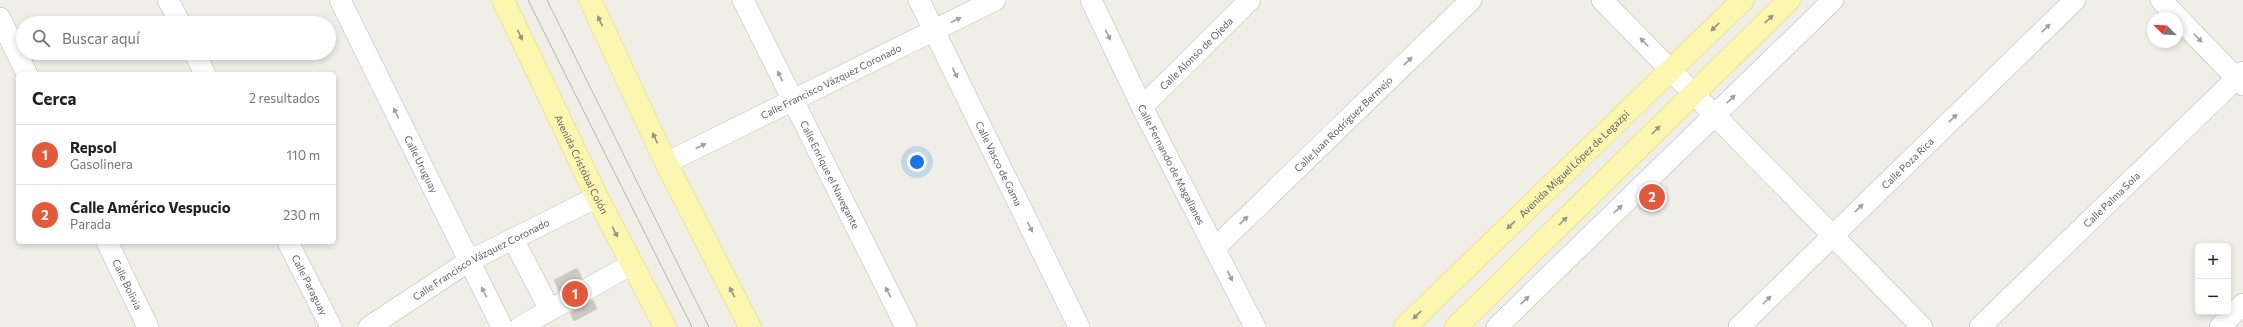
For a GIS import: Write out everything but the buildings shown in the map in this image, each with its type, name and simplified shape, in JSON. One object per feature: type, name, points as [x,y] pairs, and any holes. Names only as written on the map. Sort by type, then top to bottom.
[{"type":"main road","name":"Avenida Cristóbal Colón","points":[[503,0],[597,198],[665,327]]},
{"type":"main road","points":[[590,0],[666,163],[750,327]]},
{"type":"main road","name":"Avenida Miguel López de Legazpi","points":[[1405,327],[1742,0]]},
{"type":"main road","points":[[1456,327],[1789,0]]},
{"type":"street","points":[[168,0],[176,16]]},
{"type":"street","name":"Calle Uruguay","points":[[340,0],[502,327]]},
{"type":"street","name":"Calle Enrique el Navegante","points":[[743,0],[792,101],[906,327]]},
{"type":"street","name":"Calle Vasco de Gama","points":[[919,0],[1079,327]]},
{"type":"street","name":"Calle Francisco Vázquez Coronado","points":[[666,163],[995,0]]},
{"type":"street","name":"Calle Fernando de Magallanes","points":[[1091,0],[1142,107],[1216,247],[1256,327]]},
{"type":"street","name":"Calle Alonso de Ojeda","points":[[1142,107],[1250,0]]},
{"type":"street","name":"Calle Juan Rodríguez Bermejo","points":[[1216,247],[1471,0]]},
{"type":"street","points":[[1602,0],[1831,236],[1922,327]]},
{"type":"street","points":[[1497,327],[1833,0]]},
{"type":"street","name":"Calle Poza Rica","points":[[1739,327],[2075,0]]},
{"type":"street","points":[[2161,0],[2241,79]]},
{"type":"street","points":[[0,18],[16,51]]},
{"type":"street","points":[[20,60],[26,72]]},
{"type":"street","points":[[198,60],[204,72]]},
{"type":"street","name":"Calle Palma Sola","points":[[1980,327],[2241,79]]},
{"type":"street","name":"Calle Francisco Vázquez Coronado","points":[[369,327],[469,261],[597,198]]},
{"type":"street","points":[[514,239],[550,310]]},
{"type":"street","name":"Calle Bolivia","points":[[108,244],[148,327]]},
{"type":"street","name":"Calle Paraguay","points":[[289,244],[331,327]]},
{"type":"street","points":[[520,327],[632,264]]},
{"type":"street","points":[[2220,327],[2243,304]]},
{"type":"tram line","points":[[528,0],[692,327]]},
{"type":"tram line","points":[[547,0],[709,327]]},
{"type":"place","name":"Calle Américo Vespucio","points":[[1652,197]]},
{"type":"place","name":"Repsol","points":[[575,294]]}]
